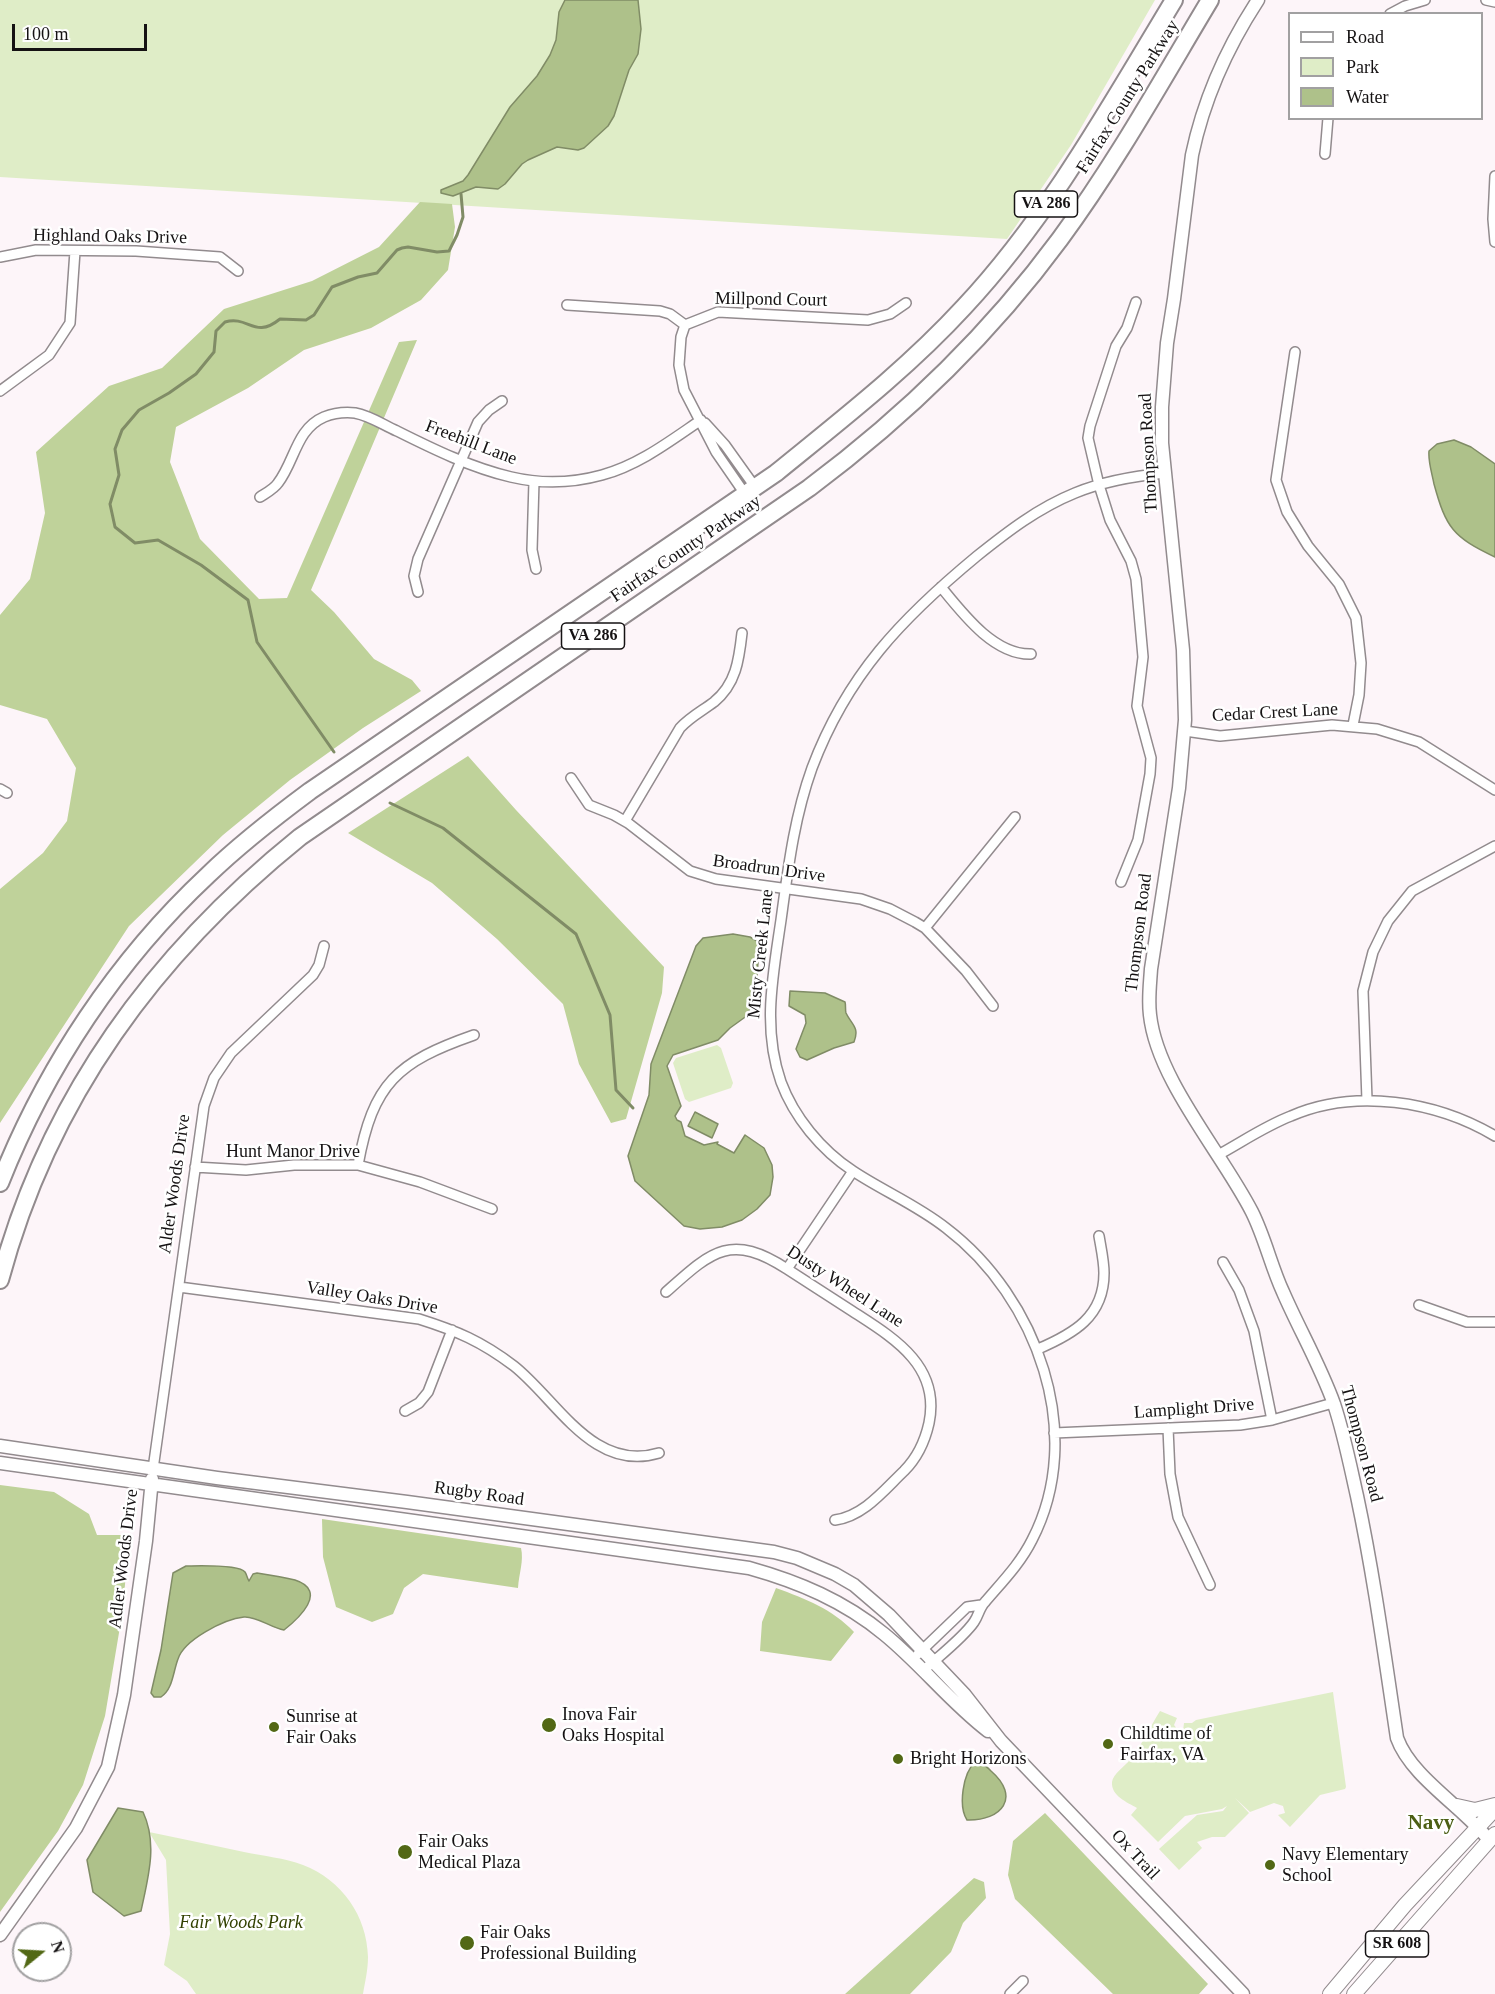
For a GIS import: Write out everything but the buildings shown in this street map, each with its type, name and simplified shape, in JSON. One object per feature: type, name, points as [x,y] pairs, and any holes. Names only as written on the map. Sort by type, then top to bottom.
[{"type":"highway","name":"Fairfax County Parkway","points":[[0,1183],[46,1084],[88,1017],[135,953],[161,922],[207,875],[310,791],[750,491],[820,439],[922,351],[984,284],[1024,235],[1071,169],[1174,0]]},
{"type":"highway","name":"Fairfax County Parkway","points":[[0,1280],[18,1222],[34,1181],[72,1101],[127,1014],[192,935],[244,883],[300,837],[809,488],[869,442],[918,399],[995,319],[1060,239],[1112,162],[1210,0]]},
{"type":"main road","name":"Thompson Road","points":[[1258,0],[1227,51],[1203,111],[1192,155],[1163,379],[1162,443],[1183,650],[1185,731],[1179,788],[1151,969],[1150,1017],[1154,1034],[1170,1073],[1251,1211],[1263,1236],[1282,1291],[1334,1403],[1361,1516],[1398,1738],[1407,1758],[1456,1806],[1492,1837]]},
{"type":"main road","name":"Rugby Road","points":[[0,1446],[153,1469],[774,1552],[815,1565],[854,1585],[889,1615],[922,1649]]},
{"type":"main road","name":"Rugby Road","points":[[0,1463],[749,1568],[794,1581],[834,1600],[866,1619],[912,1659]]},
{"type":"main road","name":"Adler Woods Drive","points":[[0,1935],[76,1828],[108,1767],[121,1715],[146,1541],[153,1469]]},
{"type":"main road","name":"Ox Trail","points":[[922,1649],[965,1695],[1001,1741],[1243,1994]]},
{"type":"main road","name":"Ox Trail","points":[[912,1659],[965,1713],[1001,1741]]},
{"type":"main road","points":[[1456,1806],[1475,1810],[1495,1807]]},
{"type":"main road","name":"SR 608","points":[[1330,1994],[1405,1905],[1495,1807]]},
{"type":"main road","name":"SR 608","points":[[1354,1994],[1492,1837]]},
{"type":"street","points":[[1395,12],[1425,0]]},
{"type":"street","points":[[1486,0],[1495,2]]},
{"type":"street","points":[[1326,154],[1328,120]]},
{"type":"street","points":[[1495,176],[1492,219],[1495,242]]},
{"type":"street","name":"Highland Oaks Drive","points":[[0,257],[36,249],[136,251],[219,257],[238,271]]},
{"type":"street","points":[[0,391],[49,355],[70,323],[75,251]]},
{"type":"street","points":[[1121,882],[1138,840],[1151,758],[1137,706],[1143,657],[1136,579],[1131,561],[1110,520],[1088,438],[1116,346],[1127,328],[1136,302]]},
{"type":"street","name":"Millpond Court","points":[[685,325],[718,312],[868,320],[890,314],[906,303]]},
{"type":"street","points":[[567,305],[660,311],[670,314],[685,325],[679,350],[681,377],[689,401],[701,420],[725,445],[750,491]]},
{"type":"street","points":[[1294,352],[1276,480],[1287,512],[1308,546],[1339,584],[1356,618],[1361,663],[1359,695],[1353,725]]},
{"type":"street","points":[[418,592],[414,576],[415,567],[478,422],[502,401]]},
{"type":"street","name":"Freehill Lane","points":[[260,497],[278,483],[301,437],[308,428],[332,414],[354,413],[368,416],[462,460],[510,477],[534,481],[568,481],[614,471],[636,462],[701,420]]},
{"type":"street","name":"Misty Creek Lane","points":[[924,1670],[976,1620],[981,1605],[1012,1572],[1033,1538],[1049,1494],[1054,1449],[1048,1391],[1038,1349],[1000,1282],[967,1245],[926,1214],[853,1172],[808,1129],[789,1100],[777,1068],[771,1043],[769,1016],[793,837],[812,768],[834,718],[884,643],[899,626],[941,587],[1003,536],[1051,504],[1099,485],[1138,476],[1166,473]]},
{"type":"street","points":[[534,481],[532,550],[536,569]]},
{"type":"street","points":[[941,587],[973,625],[1003,647],[1015,653],[1031,654]]},
{"type":"street","points":[[625,821],[680,728],[692,716],[718,698],[729,685],[736,669],[742,633]]},
{"type":"street","name":"Cedar Crest Lane","points":[[1185,731],[1220,736],[1332,725],[1353,725],[1377,729],[1419,742],[1495,790]]},
{"type":"street","name":"Broadrun Drive","points":[[571,778],[588,805],[625,821],[690,871],[716,879],[861,899],[890,909],[925,928],[966,971],[993,1006]]},
{"type":"street","points":[[925,928],[1015,817]]},
{"type":"street","points":[[1367,1100],[1364,991],[1373,952],[1388,921],[1412,891],[1495,846]]},
{"type":"street","name":"Alder Woods Drive","points":[[153,1469],[204,1106],[219,1069],[231,1053],[313,975],[319,965],[324,946]]},
{"type":"street","points":[[358,1165],[369,1118],[377,1100],[389,1084],[402,1070],[425,1054],[474,1035]]},
{"type":"street","points":[[1218,1155],[1293,1114],[1367,1100],[1413,1105],[1466,1121],[1495,1136]]},
{"type":"street","name":"Hunt Manor Drive","points":[[195,1167],[246,1170],[294,1165],[358,1165],[420,1182],[492,1209]]},
{"type":"street","points":[[787,1269],[853,1172]]},
{"type":"street","points":[[1038,1349],[1070,1335],[1081,1326],[1095,1308],[1104,1278],[1099,1236]]},
{"type":"street","name":"Dusty Wheel Lane","points":[[666,1292],[704,1259],[725,1250],[741,1249],[758,1252],[900,1344],[920,1368],[928,1390],[930,1420],[924,1441],[914,1459],[861,1511],[845,1519],[835,1520]]},
{"type":"street","points":[[1223,1262],[1239,1290],[1254,1331],[1272,1420]]},
{"type":"street","name":"Valley Oaks Drive","points":[[179,1287],[419,1319],[452,1330],[481,1342],[516,1367],[580,1434],[610,1451],[626,1456],[644,1458],[659,1454]]},
{"type":"street","points":[[1419,1305],[1467,1322],[1495,1322]]},
{"type":"street","points":[[405,1411],[419,1403],[428,1392],[452,1330]]},
{"type":"street","name":"Lamplight Drive","points":[[1054,1433],[1240,1425],[1272,1420],[1334,1403]]},
{"type":"street","points":[[1168,1428],[1170,1474],[1178,1517],[1210,1585]]},
{"type":"street","name":"Misty Creek Lane","points":[[912,1659],[967,1607],[981,1605]]},
{"type":"street","points":[[1010,1994],[1023,1981]]},
{"type":"green space","points":[[0,0],[1155,0],[1071,145],[1007,239],[0,177]]},
{"type":"green space","points":[[717,1045],[721,1048],[733,1083],[731,1088],[689,1102],[685,1099],[673,1063],[676,1058]]},
{"type":"green space","points":[[1333,1692],[1346,1787],[1320,1795],[1290,1827],[1278,1815],[1285,1813],[1283,1806],[1274,1803],[1250,1812],[1235,1798],[1249,1813],[1225,1837],[1212,1837],[1197,1842],[1202,1848],[1179,1870],[1159,1849],[1197,1815],[1223,1811],[1227,1806],[1185,1816],[1158,1842],[1131,1815],[1137,1808],[1120,1798],[1112,1787],[1115,1776],[1130,1760],[1160,1711],[1177,1718],[1174,1725],[1178,1730],[1183,1731],[1184,1723]]},
{"type":"green space","name":"Fair Woods Park","points":[[149,1832],[289,1861],[303,1865],[329,1880],[350,1901],[363,1927],[368,1957],[363,1994],[196,1994],[187,1981],[164,1965],[170,1934],[166,1860]]},
{"type":"shaded area","points":[[420,202],[452,204],[455,227],[448,270],[421,300],[371,328],[304,350],[248,388],[176,427],[170,462],[200,539],[259,599],[287,598],[399,342],[417,340],[311,590],[334,612],[374,659],[412,680],[421,691],[363,728],[290,780],[223,835],[129,926],[0,1123],[0,889],[43,853],[67,821],[76,768],[47,719],[0,705],[0,615],[30,579],[45,513],[36,452],[109,386],[162,368],[224,309],[312,281],[379,247]]},
{"type":"shaded area","points":[[468,756],[664,967],[662,993],[626,1119],[611,1123],[579,1064],[563,1004],[497,939],[432,883],[348,833]]},
{"type":"shaded area","points":[[0,1485],[54,1492],[89,1514],[97,1535],[129,1535],[123,1609],[105,1716],[83,1785],[58,1831],[0,1912]]},
{"type":"shaded area","points":[[322,1519],[521,1548],[522,1562],[518,1588],[423,1574],[404,1588],[393,1614],[372,1622],[336,1607],[323,1557]]},
{"type":"shaded area","points":[[776,1588],[828,1611],[854,1632],[831,1661],[760,1651],[762,1622]]},
{"type":"shaded area","points":[[1045,1813],[1208,1984],[1199,1994],[1113,1994],[1015,1899],[1008,1875],[1013,1841]]},
{"type":"shaded area","points":[[974,1878],[984,1882],[986,1898],[963,1923],[951,1952],[910,1994],[845,1994]]},
{"type":"water","points":[[565,0],[638,0],[641,29],[638,54],[629,70],[614,116],[608,126],[584,148],[578,150],[557,147],[528,160],[498,189],[476,187],[453,196],[441,193],[441,190],[463,181],[468,175],[510,107],[537,76],[556,40],[559,12]]},
{"type":"water","points":[[1454,440],[1471,447],[1495,464],[1495,557],[1460,537],[1448,521],[1438,499],[1430,468],[1429,451],[1437,444]]},
{"type":"water","points":[[733,934],[750,937],[757,941],[759,949],[756,989],[748,1015],[718,1040],[673,1055],[667,1066],[681,1106],[675,1116],[681,1122],[685,1136],[704,1145],[718,1142],[717,1144],[734,1153],[745,1135],[764,1148],[772,1165],[773,1177],[770,1195],[742,1220],[722,1227],[700,1229],[684,1226],[635,1181],[628,1156],[649,1095],[651,1064],[696,946],[703,938]]},
{"type":"water","points":[[790,991],[825,993],[845,1002],[846,1013],[856,1033],[854,1042],[807,1060],[800,1057],[796,1049],[806,1023],[805,1015],[789,1006]]},
{"type":"water","points":[[695,1112],[718,1124],[712,1138],[688,1126]]},
{"type":"water","points":[[186,1566],[241,1569],[249,1581],[253,1574],[257,1573],[295,1580],[305,1585],[310,1591],[310,1598],[303,1612],[284,1630],[254,1618],[244,1617],[216,1626],[196,1638],[178,1659],[168,1690],[161,1697],[154,1697],[151,1693],[161,1650],[173,1573]]},
{"type":"water","points":[[975,1762],[986,1766],[1000,1781],[1006,1798],[998,1812],[979,1819],[967,1820],[963,1807],[963,1790],[967,1774]]},
{"type":"water","points":[[118,1808],[143,1812],[148,1824],[151,1849],[149,1874],[141,1911],[124,1916],[93,1892],[87,1860]]},
{"type":"waterway","points":[[334,752],[257,642],[248,600],[201,565],[158,540],[135,543],[115,527],[110,504],[119,475],[115,449],[122,430],[139,410],[196,374],[214,352],[216,331],[225,322],[233,321],[264,327],[280,319],[306,320],[314,315],[332,287],[358,277],[377,273],[397,250],[408,247],[437,252],[449,251],[463,217],[461,194]]},
{"type":"waterway","points":[[390,803],[443,828],[576,934],[610,1015],[616,1090],[633,1108]]},
{"type":"place","name":"Inova Fair Oaks Hospital","points":[[549,1725]]},
{"type":"place","name":"Sunrise at Fair Oaks","points":[[274,1727]]},
{"type":"place","name":"Childtime of Fairfax, VA","points":[[1108,1744]]},
{"type":"place","name":"Bright Horizons","points":[[898,1759]]},
{"type":"place","name":"Fair Oaks Medical Plaza","points":[[405,1852]]},
{"type":"place","name":"Navy Elementary School","points":[[1270,1865]]},
{"type":"place","name":"Fair Oaks Professional Building","points":[[467,1943]]},
{"type":"district","name":"Navy","points":[[1431,1824]]}]
